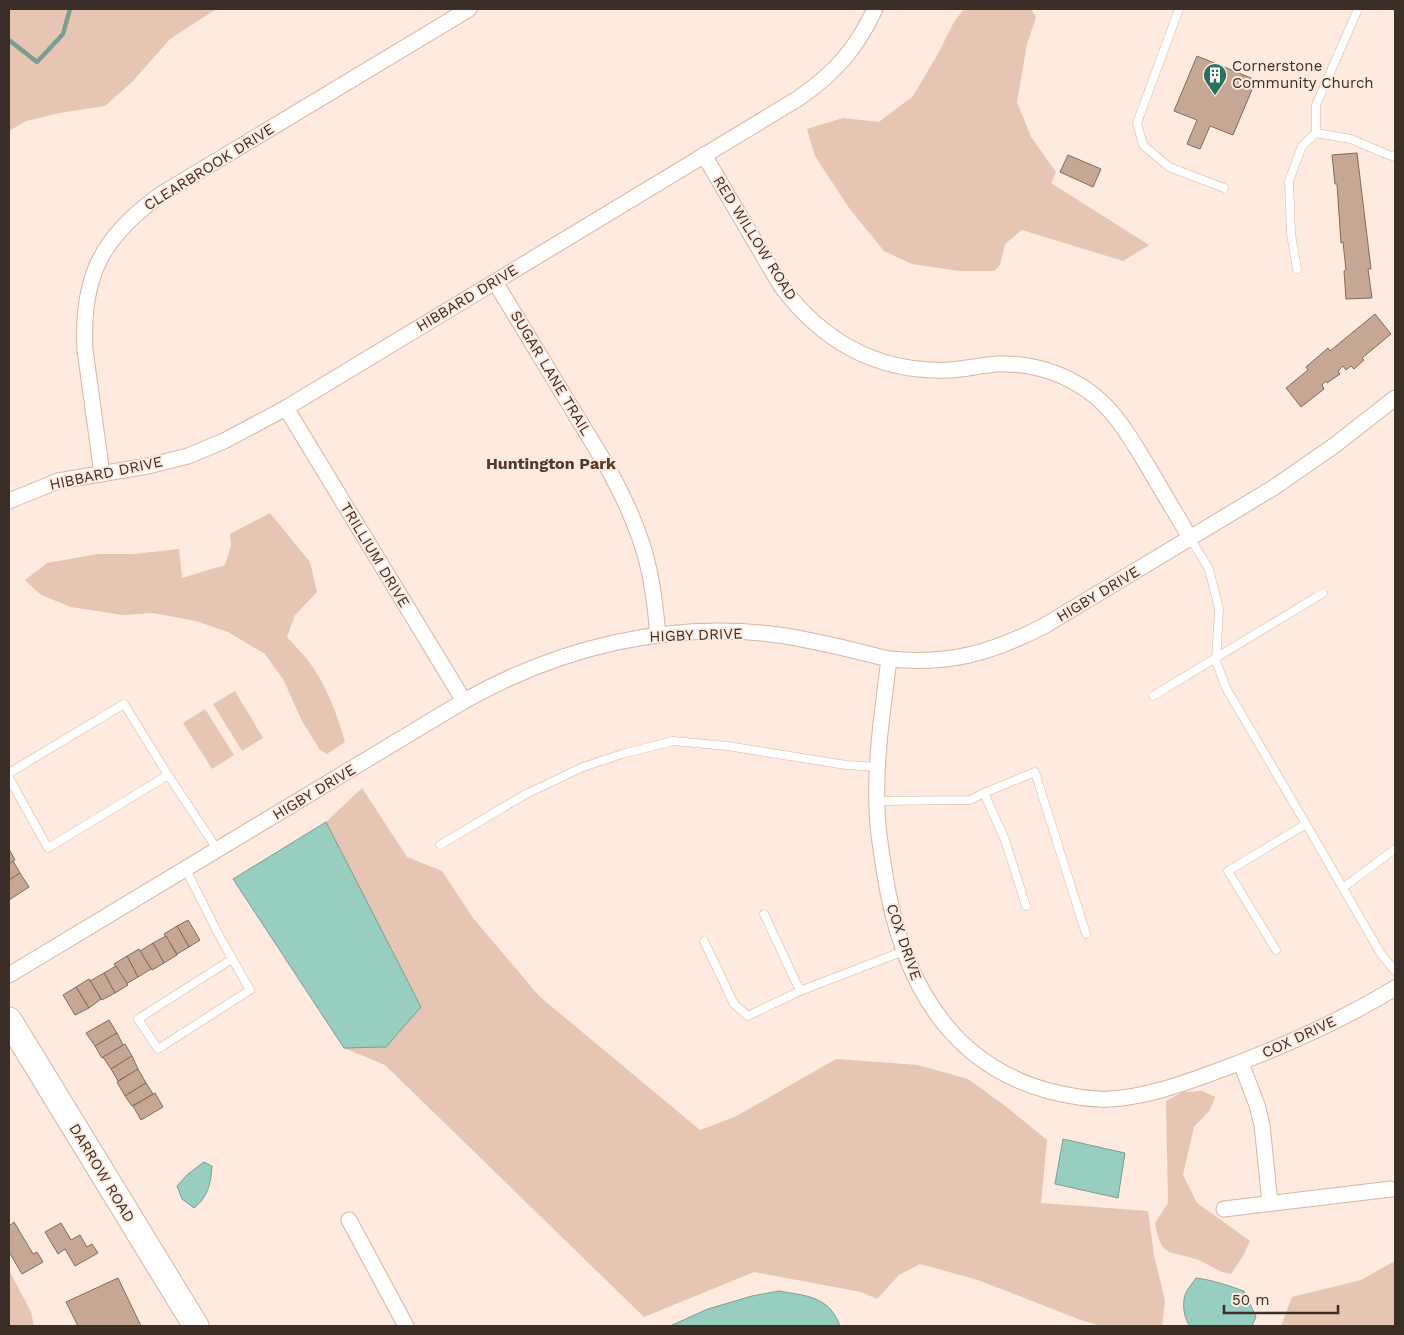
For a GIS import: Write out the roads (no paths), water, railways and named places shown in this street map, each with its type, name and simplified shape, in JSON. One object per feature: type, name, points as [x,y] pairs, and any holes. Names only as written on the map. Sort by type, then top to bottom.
[{"type":"main road","name":"DARROW ROAD","points":[[9,1020],[196,1326]]},
{"type":"street","name":"CLEARBROOK DRIVE","points":[[102,474],[84,331],[88,288],[96,265],[108,244],[142,208],[163,193],[469,9]]},
{"type":"street","name":"HIBBARD DRIVE","points":[[9,501],[58,481],[148,466],[202,451],[246,431],[799,98],[835,69],[864,33],[875,9]]},
{"type":"street","name":"RED WILLOW ROAD","points":[[704,155],[782,286],[793,302],[816,325],[851,349],[868,357],[907,368],[948,370],[997,364],[1016,364],[1052,372],[1077,383],[1111,411],[1129,435],[1190,538]]},
{"type":"street","name":"SUGAR LANE TRAIL","points":[[495,282],[605,463],[635,522],[650,570],[658,635]]},
{"type":"street","name":"HIGBY DRIVE","points":[[9,975],[494,684],[552,660],[595,647],[658,635],[734,632],[777,635],[889,659],[920,660],[951,658],[978,653],[1011,643],[1044,626],[1301,470],[1374,416],[1395,398]]},
{"type":"street","name":"TRILLIUM DRIVE","points":[[286,408],[464,701]]},
{"type":"street","name":"COX DRIVE","points":[[889,659],[877,767],[879,839],[886,885],[900,939],[920,990],[938,1016],[958,1039],[981,1059],[1005,1074],[1034,1086],[1067,1095],[1111,1099],[1140,1095],[1173,1087],[1241,1063],[1328,1024],[1395,988]]},
{"type":"street","points":[[1241,1063],[1257,1105],[1262,1125],[1270,1203]]},
{"type":"street","points":[[1224,1209],[1390,1189]]},
{"type":"street","points":[[349,1220],[406,1326]]},
{"type":"lane","points":[[1179,9],[1137,123],[1143,144],[1168,167],[1224,188]]},
{"type":"lane","points":[[1297,269],[1290,234],[1289,181],[1302,146],[1316,133],[1316,105],[1358,9]]},
{"type":"lane","points":[[1316,133],[1351,139],[1395,157]]},
{"type":"lane","points":[[1190,538],[1209,569],[1219,609],[1216,658],[1226,688],[1344,887],[1381,954],[1395,972]]},
{"type":"lane","points":[[1153,696],[1323,593]]},
{"type":"lane","points":[[9,773],[124,704],[217,849]]},
{"type":"lane","points":[[440,845],[526,794],[583,768],[622,754],[673,741],[727,746],[846,765],[877,767]]},
{"type":"lane","points":[[877,801],[970,800],[1035,772],[1086,934]]},
{"type":"lane","points":[[9,778],[48,848],[168,774]]},
{"type":"lane","points":[[984,793],[1005,840],[1026,906]]},
{"type":"lane","points":[[1276,950],[1228,871],[1306,824]]},
{"type":"lane","points":[[1344,887],[1395,849]]},
{"type":"lane","points":[[185,868],[250,990],[158,1049],[138,1019],[232,959]]},
{"type":"lane","points":[[764,914],[800,991]]},
{"type":"lane","points":[[704,941],[734,1004],[748,1016],[800,991],[904,951]]},
{"type":"water","points":[[326,822],[421,1007],[386,1047],[344,1048],[233,879]]},
{"type":"water","points":[[1063,1139],[1125,1153],[1118,1198],[1055,1184]]},
{"type":"water","points":[[204,1162],[212,1166],[210,1184],[203,1199],[194,1208],[182,1199],[177,1186],[188,1174]]},
{"type":"water","points":[[1196,1278],[1244,1291],[1256,1317],[1252,1326],[1190,1326],[1185,1315],[1184,1299]]},
{"type":"water","points":[[779,1291],[808,1296],[823,1303],[830,1309],[840,1326],[670,1326],[708,1309],[752,1296]]},
{"type":"waterway","points":[[9,40],[37,62],[63,34],[70,9]]},
{"type":"place","name":"Cornerstone Community Church","points":[[1215,96]]},
{"type":"district","name":"Huntington Park","points":[[551,463]]}]
